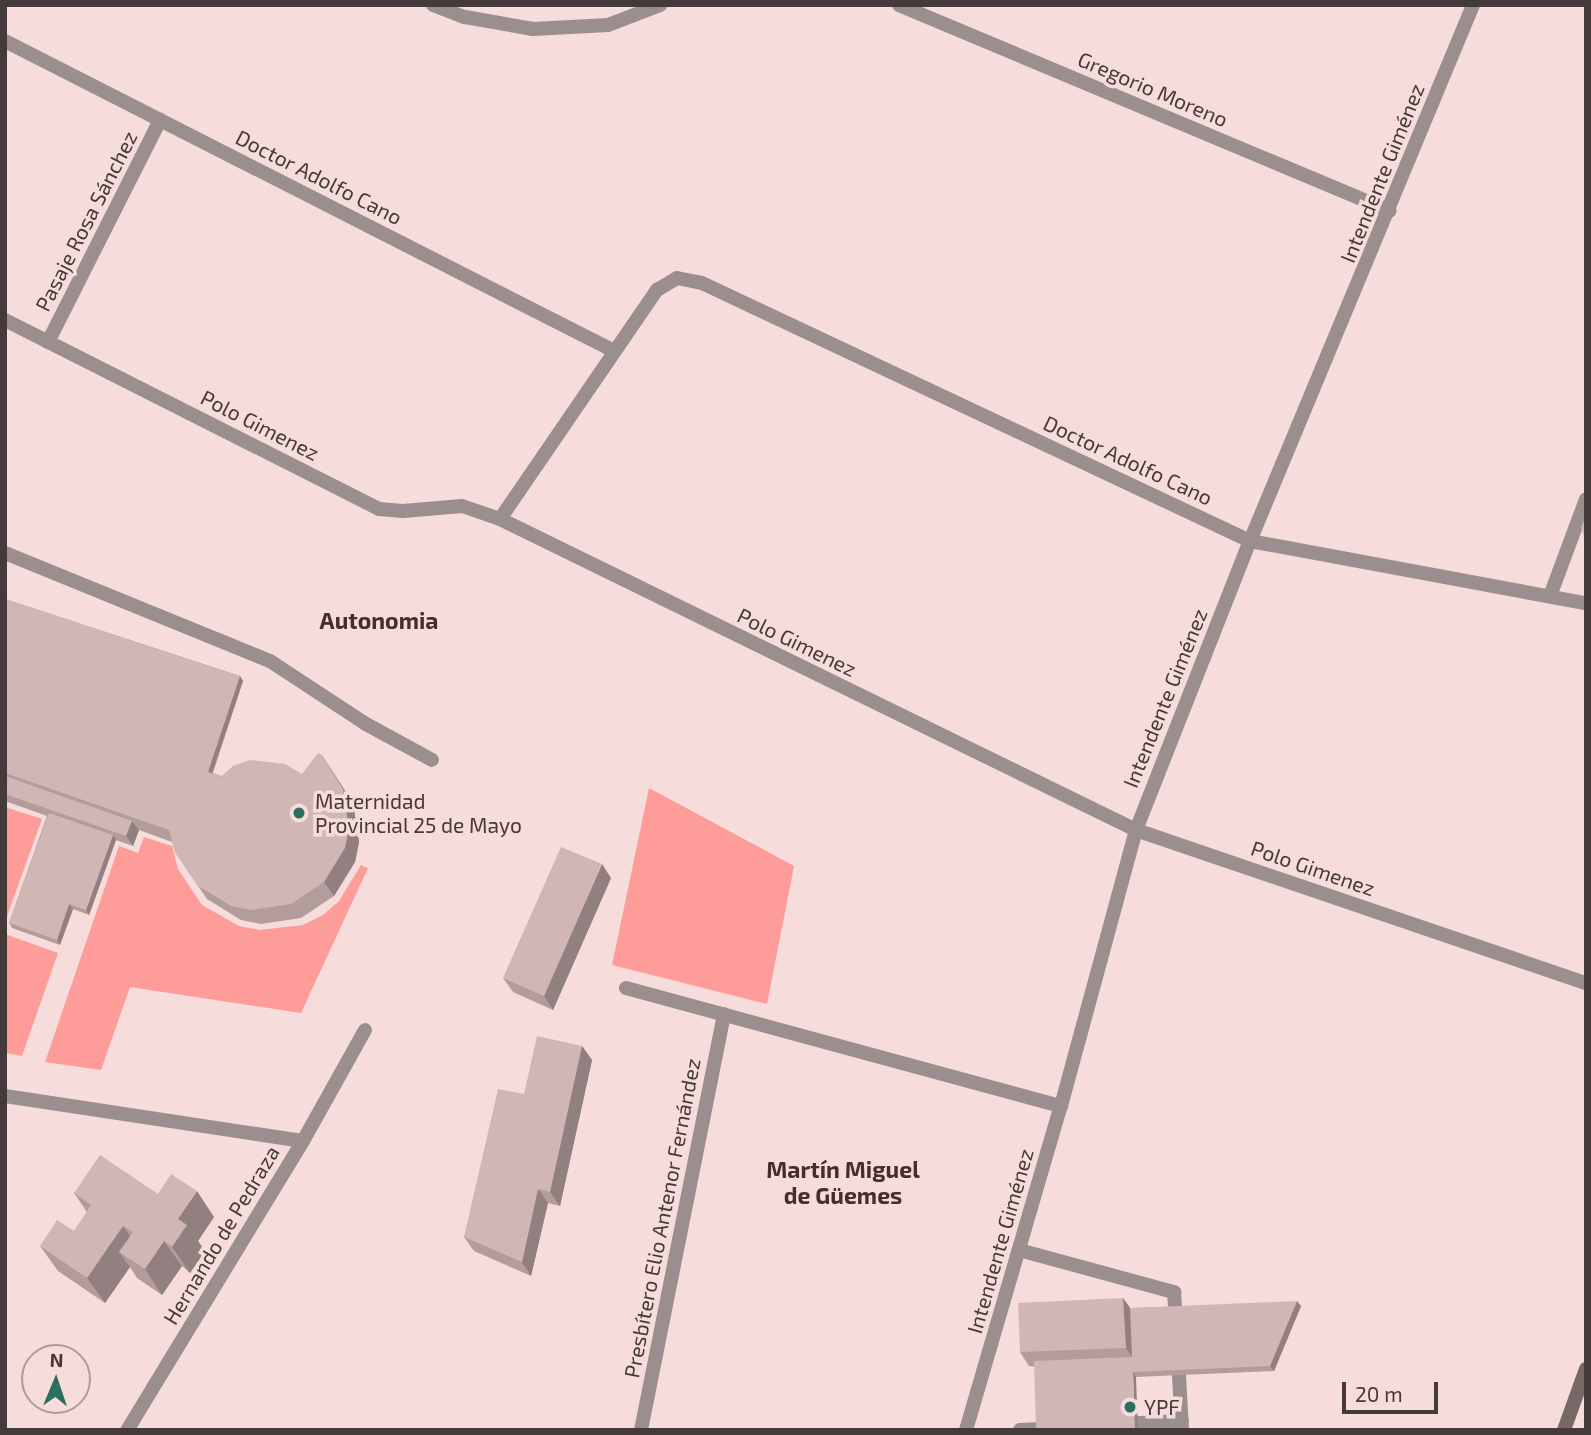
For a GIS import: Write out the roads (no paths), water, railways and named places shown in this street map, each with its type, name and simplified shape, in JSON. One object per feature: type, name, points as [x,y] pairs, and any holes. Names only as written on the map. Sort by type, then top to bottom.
[{"type":"main road","points":[[1564,1430],[1586,1369]]},
{"type":"street","points":[[433,5],[465,17],[533,29],[608,24],[660,5]]},
{"type":"street","name":"Gregorio Moreno","points":[[899,5],[1390,211]]},
{"type":"street","name":"Intendente Giménez","points":[[966,1430],[1062,1106],[1136,830],[1250,541],[1390,211],[1473,5]]},
{"type":"street","name":"Doctor Adolfo Cano","points":[[5,41],[614,351],[657,290],[677,278],[702,283],[1250,541],[1586,603]]},
{"type":"street","name":"Pasaje Rosa Sánchez","points":[[48,342],[160,120]]},
{"type":"street","name":"Polo Gimenez","points":[[5,320],[379,509],[403,511],[462,506],[500,519],[1136,830],[1586,983]]},
{"type":"street","points":[[500,519],[614,351]]},
{"type":"street","points":[[1550,596],[1586,499]]},
{"type":"street","points":[[5,554],[270,660],[366,724],[432,760]]},
{"type":"street","points":[[626,988],[1062,1106]]},
{"type":"street","name":"Presbítero Elio Antenor Fernández","points":[[641,1430],[724,1014]]},
{"type":"street","points":[[303,1141],[365,1030]]},
{"type":"street","name":"Hernando de Pedraza","points":[[5,1096],[303,1141],[127,1430]]},
{"type":"street","points":[[1019,1250],[1174,1292],[1182,1425],[1104,1425]]},
{"type":"street","points":[[1020,1430],[1067,1427]]},
{"type":"place","name":"Maternidad Provincial 25 de Mayo","points":[[299,813]]},
{"type":"place","name":"YPF","points":[[1130,1407]]},
{"type":"district","name":"Autonomia","points":[[379,620]]},
{"type":"district","name":"Martín Miguel de Güemes","points":[[843,1182]]}]
